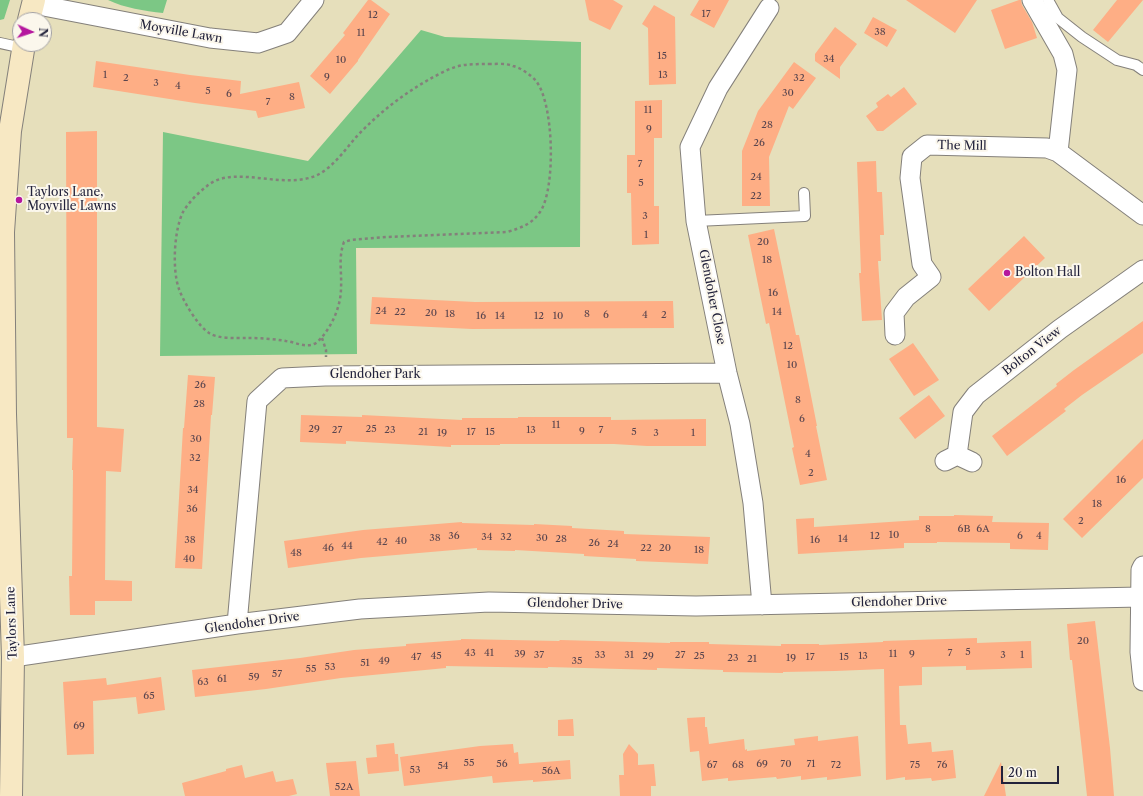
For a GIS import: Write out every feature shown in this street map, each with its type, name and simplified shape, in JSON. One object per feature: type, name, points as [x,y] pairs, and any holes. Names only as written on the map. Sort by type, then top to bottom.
[{"type":"main road","name":"Taylors Lane","points":[[11,796],[13,657],[4,463],[5,414],[3,232],[10,131],[22,52]]},
{"type":"street","name":"Moyville Lawn","points":[[32,8],[210,38],[258,43],[286,33],[314,0]]},
{"type":"street","points":[[1032,0],[1066,61],[1066,77],[1058,152]]},
{"type":"street","name":"Glendoher Close","points":[[762,605],[753,503],[740,424],[727,373],[696,221],[690,147],[718,88],[769,8]]},
{"type":"street","name":"The Mill","points":[[894,335],[894,313],[906,297],[931,277],[922,264],[910,178],[912,156],[927,145],[1047,148],[1058,152],[1143,215]]},
{"type":"street","name":"Bolton View","points":[[958,459],[963,412],[976,395],[1060,329],[1143,270]]},
{"type":"street","name":"Glendoher Park","points":[[237,624],[256,401],[282,378],[325,376],[727,373]]},
{"type":"street","points":[[1143,566],[1141,570],[1140,652],[1143,681]]},
{"type":"street","name":"Glendoher Drive","points":[[13,657],[237,624],[360,609],[489,602],[696,606],[1141,597]]},
{"type":"lane","points":[[1048,0],[1058,18],[1082,37],[1117,60],[1136,66],[1143,70]]},
{"type":"lane","points":[[0,42],[12,44]]},
{"type":"lane","points":[[696,221],[805,216],[804,193]]},
{"type":"path","points":[[322,338],[315,344],[302,345],[289,341],[231,338],[209,333],[191,312],[178,289],[175,269],[177,232],[183,212],[194,198],[210,184],[226,178],[246,177],[298,181],[310,178],[324,171],[375,118],[396,100],[445,71],[464,65],[489,64],[513,66],[528,74],[536,81],[541,89],[547,108],[550,136],[550,171],[546,199],[541,210],[532,222],[507,232],[381,237],[344,242],[341,251],[341,289],[338,307],[322,338],[326,350],[326,362]]},
{"type":"green space","points":[[0,0],[10,0],[4,19],[0,20]]},
{"type":"green space","points":[[108,0],[167,0],[163,13],[135,9]]},
{"type":"green space","points":[[421,30],[445,37],[581,42],[580,247],[356,248],[357,354],[160,356],[163,132],[308,161]]},
{"type":"building","points":[[368,0],[371,0],[390,14],[358,61],[330,94],[310,76],[345,35],[343,33]]},
{"type":"building","points":[[585,0],[613,0],[623,6],[610,30],[589,20]]},
{"type":"building","points":[[699,0],[729,0],[714,28],[690,15]]},
{"type":"building","points":[[906,0],[977,0],[955,33]]},
{"type":"building","points":[[1021,0],[1022,5],[1032,22],[1037,38],[1005,49],[991,10]]},
{"type":"building","points":[[1117,0],[1143,0],[1108,42],[1093,30]]},
{"type":"building","points":[[654,5],[675,17],[676,84],[649,85],[648,28],[642,24]]},
{"type":"building","points":[[873,17],[897,30],[887,47],[864,33]]},
{"type":"building","points":[[835,27],[857,44],[840,67],[840,79],[815,61],[815,54]]},
{"type":"building","points":[[96,61],[241,81],[240,94],[299,82],[305,108],[258,118],[256,111],[93,87]]},
{"type":"building","points":[[794,62],[816,78],[793,109],[789,106],[769,157],[770,206],[742,206],[742,151],[758,111]]},
{"type":"building","points":[[904,87],[917,104],[883,131],[877,131],[866,116],[878,107],[876,103],[888,94],[891,97]]},
{"type":"building","points":[[662,100],[662,138],[654,138],[654,206],[659,206],[659,244],[632,245],[631,193],[627,193],[627,155],[635,155],[635,101]]},
{"type":"building","points":[[97,131],[97,427],[124,429],[121,472],[106,471],[105,580],[132,581],[132,601],[95,601],[95,615],[70,615],[69,576],[72,576],[73,438],[67,438],[66,132]]},
{"type":"building","points":[[876,161],[877,192],[882,192],[884,235],[880,235],[881,261],[878,261],[882,320],[862,321],[859,273],[861,273],[857,162]]},
{"type":"building","points":[[774,229],[796,335],[799,335],[827,480],[800,485],[792,448],[794,447],[769,323],[766,324],[748,235]]},
{"type":"building","name":"Bolton Hall","points":[[1024,236],[1045,258],[989,311],[968,289]]},
{"type":"building","points":[[372,297],[475,302],[673,301],[674,328],[472,329],[370,324]]},
{"type":"building","points":[[1143,321],[1143,353],[1082,395],[1064,409],[1066,411],[1007,456],[992,436],[1057,386],[1056,384],[1074,370]]},
{"type":"building","points":[[913,343],[939,380],[914,396],[889,359]]},
{"type":"building","points":[[188,375],[215,377],[211,415],[202,569],[175,568],[183,428]]},
{"type":"building","points":[[929,395],[945,416],[915,439],[899,418]]},
{"type":"building","points":[[301,415],[362,417],[362,415],[462,420],[462,418],[518,417],[611,417],[611,420],[706,419],[706,446],[500,444],[451,445],[451,447],[346,441],[346,444],[300,442]]},
{"type":"building","points":[[1143,439],[1143,478],[1082,538],[1063,519]]},
{"type":"building","points":[[919,516],[993,516],[992,522],[1049,523],[1048,550],[1010,549],[1010,543],[937,542],[904,543],[904,548],[798,554],[796,519],[814,518],[814,527],[919,520]]},
{"type":"building","points":[[462,522],[572,526],[572,528],[624,531],[624,534],[710,537],[708,564],[636,561],[636,559],[584,556],[584,554],[515,550],[477,550],[477,548],[361,558],[288,568],[284,541],[363,530]]},
{"type":"building","points":[[1095,621],[1110,748],[1114,796],[1087,796],[1072,660],[1070,660],[1067,624]]},
{"type":"building","points":[[977,638],[977,643],[1031,641],[1032,668],[966,670],[966,666],[922,667],[922,685],[899,686],[900,725],[906,725],[908,744],[931,742],[932,752],[953,750],[956,778],[932,781],[931,778],[905,780],[905,777],[886,780],[884,669],[783,673],[723,672],[723,670],[657,668],[657,670],[446,666],[446,668],[341,678],[266,689],[195,697],[192,670],[300,658],[354,650],[406,646],[406,644],[461,639],[670,643],[709,642],[709,644],[781,646],[781,644],[819,645]]},
{"type":"building","points":[[161,677],[165,710],[138,714],[136,697],[93,701],[94,754],[67,755],[63,682],[106,678],[107,685]]},
{"type":"building","points":[[705,717],[705,727],[707,727],[709,744],[744,739],[745,750],[747,749],[747,751],[795,745],[794,739],[818,736],[818,741],[858,736],[861,776],[827,780],[827,777],[801,780],[801,776],[777,779],[776,777],[728,781],[728,778],[702,781],[699,751],[690,752],[687,718]]},
{"type":"building","points":[[573,719],[574,736],[558,736],[558,720]]},
{"type":"building","points":[[394,743],[395,754],[398,754],[399,771],[368,774],[366,758],[377,757],[376,745]]},
{"type":"building","points":[[513,744],[514,753],[518,752],[519,764],[570,760],[571,779],[493,783],[492,776],[404,786],[400,757],[480,746]]},
{"type":"building","points":[[629,744],[638,754],[638,765],[654,764],[656,786],[651,786],[651,796],[620,796],[619,775],[624,775],[623,754]]},
{"type":"building","points":[[356,761],[360,796],[330,796],[326,763]]},
{"type":"building","points":[[1001,762],[1006,796],[984,796]]},
{"type":"building","points":[[242,765],[245,778],[273,771],[276,782],[293,779],[297,794],[289,796],[185,796],[182,783]]},
{"type":"place","name":"Taylors Lane, Moyville Lawns","points":[[19,200]]},
{"type":"place","name":"Bolton Hall","points":[[1007,273]]}]
